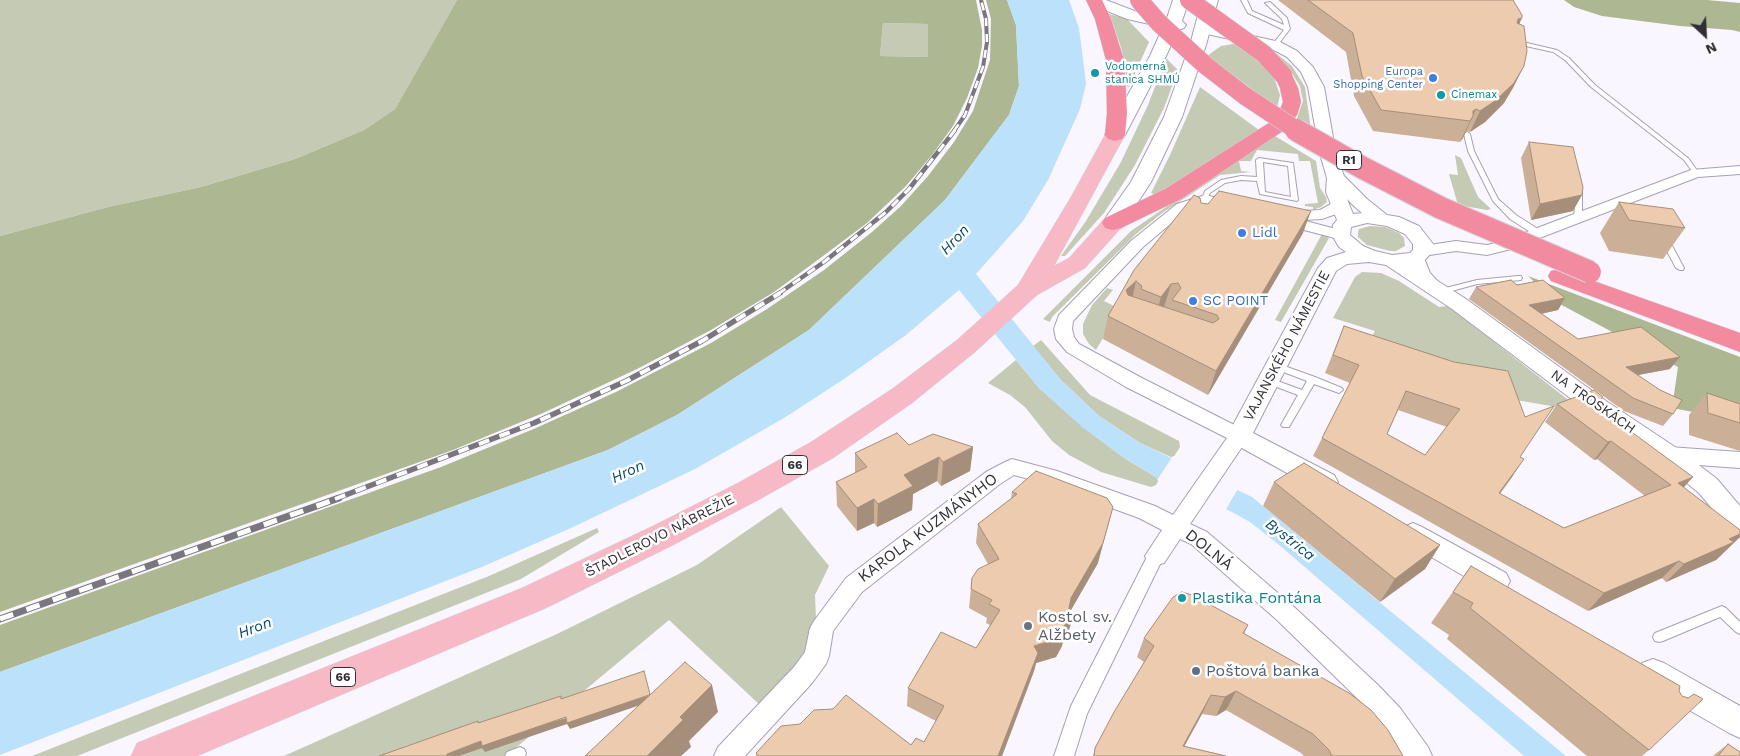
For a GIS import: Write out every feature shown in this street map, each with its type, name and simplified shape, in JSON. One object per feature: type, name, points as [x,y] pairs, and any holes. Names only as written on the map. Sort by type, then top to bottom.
[{"type":"highway","name":"R1","points":[[1121,0],[1141,23],[1187,67],[1262,123],[1340,170],[1418,211],[1560,276],[1740,343]]},
{"type":"highway","name":"R1","points":[[1139,0],[1166,29],[1205,65],[1245,96],[1300,132],[1362,168],[1441,208],[1590,272],[1740,328]]},
{"type":"highway","points":[[1113,223],[1173,194],[1279,125],[1288,115],[1292,102],[1289,88],[1283,75],[1264,54],[1189,0]]},
{"type":"highway","points":[[1095,1],[1103,19],[1115,60],[1116,134]]},
{"type":"main road","points":[[1116,134],[1158,56],[1178,12],[1181,0]]},
{"type":"main road","points":[[1095,1],[1133,16],[1172,24],[1200,37]]},
{"type":"main road","points":[[1113,223],[1141,182],[1159,147],[1183,92],[1209,5]]},
{"type":"main road","name":"66","points":[[1028,290],[1116,134]]},
{"type":"main road","name":"ŠTADLEROVO NÁBREŽIE","points":[[151,756],[534,598],[711,511],[822,450],[870,419],[960,351],[1028,290],[1077,264],[1113,223]]},
{"type":"street","points":[[1209,5],[1259,41]]},
{"type":"street","points":[[1200,37],[1259,41],[1275,45],[1292,54],[1308,70],[1316,87],[1328,154],[1336,178],[1335,192],[1351,246],[1369,256],[1392,261],[1456,246]]},
{"type":"street","points":[[1343,221],[1331,211],[1322,214],[1288,217],[1271,216],[1295,224],[1343,221],[1367,217],[1380,218],[1392,220],[1412,230],[1456,246],[1488,250],[1505,246],[1578,219],[1629,203],[1696,173],[1740,170]]},
{"type":"street","points":[[1336,178],[1361,203],[1380,218]]},
{"type":"street","points":[[1211,203],[1253,211]]},
{"type":"street","name":"VAJANSKÉHO NÁMESTIE","points":[[1211,203],[1182,208],[1137,244],[1074,308],[1065,319],[1063,329],[1065,339],[1073,348],[1134,382],[1240,436]]},
{"type":"street","points":[[1412,230],[1423,244],[1419,254]]},
{"type":"street","name":"NA TROSKÁCH","points":[[1419,254],[1424,274],[1439,290]]},
{"type":"street","name":"VAJANSKÉHO NÁMESTIE","points":[[1178,526],[1240,436],[1328,268],[1334,262],[1344,258],[1369,256]]},
{"type":"street","name":"NA TROSKÁCH","points":[[1392,261],[1439,290],[1598,407],[1669,454],[1708,486],[1740,524]]},
{"type":"street","points":[[1240,436],[1347,495]]},
{"type":"street","points":[[1669,454],[1740,460]]},
{"type":"street","name":"KAROLA KUZMÁNYHO","points":[[727,756],[803,675],[817,656],[822,628],[854,584],[1004,470],[1012,467],[1023,468],[1147,512],[1178,526]]},
{"type":"street","points":[[1390,520],[1519,595]]},
{"type":"street","name":"DOLNÁ","points":[[1064,756],[1078,712],[1156,556],[1178,526],[1199,538],[1285,613],[1369,693],[1391,717],[1420,756]]},
{"type":"street","points":[[1631,660],[1687,697],[1740,723]]},
{"type":"lane","points":[[1244,0],[1250,12],[1287,29]]},
{"type":"lane","points":[[1268,3],[1285,19],[1287,29],[1275,45]]},
{"type":"lane","points":[[1512,42],[1555,51],[1567,59],[1593,86],[1686,158],[1696,173]]},
{"type":"lane","points":[[1467,134],[1471,151],[1495,200],[1513,217],[1538,233]]},
{"type":"lane","points":[[1260,160],[1291,164],[1295,200],[1262,194],[1260,179],[1260,160]]},
{"type":"lane","points":[[1211,203],[1207,192],[1223,181],[1242,178],[1260,179]]},
{"type":"lane","points":[[1578,219],[1580,180]]},
{"type":"lane","points":[[1660,232],[1680,268]]},
{"type":"lane","points":[[1439,290],[1477,282],[1518,278]]},
{"type":"lane","points":[[1272,373],[1312,379],[1339,390]]},
{"type":"lane","points":[[1272,373],[1304,394]]},
{"type":"lane","points":[[1286,425],[1312,379]]},
{"type":"lane","points":[[1659,637],[1722,611],[1740,629]]},
{"type":"green space","points":[[0,0],[457,0],[395,109],[364,130],[295,159],[201,187],[108,207],[0,236]]},
{"type":"green space","points":[[457,0],[976,0],[982,30],[982,46],[978,68],[967,98],[953,126],[906,186],[867,223],[819,259],[774,292],[711,330],[637,369],[543,413],[453,450],[0,612],[0,236],[108,207],[201,187],[295,159],[364,130],[395,109]],"holes":[[[883,23],[928,24],[928,57],[880,56]]]},
{"type":"green space","points":[[986,0],[1007,0],[1016,25],[1019,86],[1009,115],[945,200],[809,330],[677,415],[608,450],[0,672],[0,625],[441,467],[536,428],[616,392],[711,343],[767,309],[824,270],[872,232],[901,206],[928,176],[954,142],[973,111],[990,60],[991,19]]},
{"type":"green space","points":[[1564,0],[1707,0],[1740,3],[1740,32],[1602,16],[1574,7]]},
{"type":"green space","points":[[1109,14],[1127,19],[1149,42],[1129,87],[1126,86],[1125,63],[1120,44]]},
{"type":"green space","points":[[883,23],[928,24],[928,57],[880,56]]},
{"type":"green space","points":[[1240,45],[1273,75],[1280,95],[1277,108],[1207,56],[1221,46]]},
{"type":"green space","points":[[1273,51],[1292,66],[1305,87],[1311,130],[1296,121],[1303,101],[1300,86]]},
{"type":"green space","points":[[1166,58],[1178,70],[1164,108],[1135,165],[1104,213],[1065,256],[1061,256],[1086,221],[1121,162],[1148,105]]},
{"type":"green space","points":[[1200,87],[1259,130],[1156,195],[1151,193],[1170,155]]},
{"type":"green space","points":[[1275,136],[1316,161],[1320,188],[1327,202],[1321,207],[1313,210],[1313,207],[1305,206],[1305,204],[1318,203],[1310,161],[1299,161],[1298,154],[1257,150],[1251,161],[1239,161],[1241,171],[1251,172],[1220,175],[1162,213],[1136,234],[1052,317],[1050,322],[1043,319],[1131,231],[1214,174]]},
{"type":"green space","points":[[1455,155],[1461,158],[1478,197],[1491,209],[1458,205],[1449,174],[1458,175]]},
{"type":"green space","points":[[1370,226],[1385,227],[1399,233],[1404,238],[1405,246],[1396,251],[1390,251],[1367,245],[1358,237],[1358,233],[1359,229]]},
{"type":"green space","points":[[1322,234],[1329,238],[1281,322],[1275,320]]},
{"type":"green space","points":[[1362,272],[1381,273],[1399,281],[1439,307],[1448,306],[1571,402],[1563,408],[1516,400],[1366,348],[1375,331],[1333,318],[1355,277]]},
{"type":"green space","points":[[1528,276],[1740,357],[1740,421],[1672,408],[1678,367],[1556,302]]},
{"type":"green space","points":[[1107,288],[1113,290],[1104,301],[1120,309],[1096,350],[1089,344],[1083,334],[1083,324],[1092,305]]},
{"type":"green space","points":[[1041,340],[1090,395],[1179,441],[1180,447],[1173,458],[1140,443],[1099,416],[1060,379],[1033,346]]},
{"type":"green space","points":[[1016,360],[1039,388],[1082,426],[1124,458],[1159,479],[1156,485],[1151,487],[1101,472],[1069,455],[1052,441],[1025,407],[1010,395],[988,383]]},
{"type":"green space","points":[[781,507],[829,566],[815,595],[817,644],[761,706],[669,620],[506,756],[284,756],[557,634],[697,565]]},
{"type":"green space","points":[[597,528],[599,532],[521,579],[77,756],[32,756],[489,576]]},
{"type":"water","points":[[1007,0],[1069,0],[1079,28],[1086,84],[1080,109],[1048,180],[1023,221],[976,274],[1060,379],[1099,416],[1140,443],[1252,497],[1566,756],[1524,756],[1250,522],[1159,479],[1124,458],[1082,427],[1039,388],[959,290],[906,335],[844,379],[784,418],[695,469],[571,528],[484,566],[0,755],[0,672],[608,450],[677,415],[809,330],[945,200],[1009,115],[1019,86],[1016,25]]},
{"type":"pier","points":[[1173,456],[1239,487],[1225,511],[1157,480]]},
{"type":"building","name":"Europa Shopping Center","points":[[1308,0],[1513,0],[1522,15],[1522,18],[1518,19],[1517,23],[1524,26],[1527,51],[1524,66],[1514,83],[1495,101],[1480,111],[1476,109],[1473,111],[1470,121],[1381,110],[1362,76],[1353,33]]},
{"type":"building","points":[[1529,142],[1573,147],[1583,187],[1582,195],[1540,204]]},
{"type":"building","name":"SC POINT","points":[[1219,191],[1311,211],[1216,371],[1108,316],[1134,270],[1194,195],[1200,198],[1201,203],[1208,204]],"holes":[[[1136,281],[1142,286],[1141,289],[1161,297],[1171,284],[1178,283],[1181,288],[1172,300],[1217,315],[1219,319],[1213,323],[1128,295],[1126,290]]]},
{"type":"building","points":[[1619,202],[1673,209],[1685,228],[1629,220]]},
{"type":"building","points":[[1511,280],[1517,285],[1543,280],[1565,298],[1529,305],[1578,339],[1641,327],[1680,357],[1626,367],[1660,390],[1682,400],[1673,414],[1633,398],[1476,287]]},
{"type":"building","points":[[1344,326],[1454,362],[1508,371],[1525,417],[1554,406],[1520,457],[1524,459],[1499,493],[1564,528],[1671,485],[1557,404],[1594,390],[1603,397],[1596,406],[1693,477],[1678,483],[1740,530],[1740,534],[1729,539],[1734,542],[1684,564],[1679,561],[1604,593],[1322,438],[1359,365],[1333,355]],"holes":[[[1406,391],[1460,409],[1425,455],[1387,434]]]},
{"type":"building","points":[[1707,393],[1740,404],[1740,423],[1708,413]]},
{"type":"building","points":[[897,433],[909,445],[933,434],[973,447],[943,462],[939,457],[904,475],[913,486],[878,504],[874,499],[857,508],[836,482],[867,467],[855,453]]},
{"type":"building","points":[[1304,463],[1440,545],[1395,579],[1274,482]]},
{"type":"building","points":[[1036,471],[1107,498],[1113,507],[1103,543],[1071,598],[1068,613],[1073,616],[1064,626],[1066,627],[1061,638],[1034,646],[1038,653],[998,756],[759,756],[756,753],[781,726],[800,724],[814,710],[833,709],[846,695],[911,745],[916,738],[924,742],[944,706],[908,688],[941,632],[976,648],[1000,610],[989,604],[992,600],[971,589],[972,578],[978,569],[999,559],[978,524],[1017,494],[1012,492]]},
{"type":"building","points":[[1471,566],[1680,686],[1679,691],[1682,696],[1688,698],[1694,694],[1703,699],[1649,750],[1470,608],[1473,603],[1453,592]]},
{"type":"building","points":[[1182,592],[1192,595],[1248,625],[1243,633],[1349,693],[1371,710],[1388,730],[1403,756],[1332,756],[1329,750],[1313,734],[1236,691],[1225,697],[1211,695],[1183,746],[1226,756],[1094,756],[1095,748],[1114,712],[1154,646],[1144,638],[1173,597]]},
{"type":"building","points":[[685,662],[712,685],[680,717],[683,720],[647,756],[585,756]]},
{"type":"building","points":[[644,671],[649,695],[567,723],[566,717],[482,746],[481,741],[447,754],[447,756],[379,756],[478,721],[478,723],[561,696],[561,699]]},
{"type":"building","points":[[1728,744],[1740,752],[1740,756],[1718,756]]},
{"type":"railway","points":[[954,131],[965,115],[983,67],[987,42],[986,19],[981,0]]},
{"type":"railway","points":[[778,294],[824,262],[886,212],[909,189],[955,130]]},
{"type":"railway","points":[[335,499],[534,423],[626,381],[702,341],[780,293]]},
{"type":"railway","points":[[0,619],[339,498]]},
{"type":"place","name":"Vodomerná stanica SHMÚ","points":[[1095,73]]},
{"type":"place","name":"Europa Shopping Center","points":[[1433,78]]},
{"type":"place","name":"Cinemax","points":[[1441,95]]},
{"type":"place","name":"Lidl","points":[[1242,233]]},
{"type":"place","name":"SC POINT","points":[[1193,301]]},
{"type":"place","name":"Plastika Fontána","points":[[1182,598]]},
{"type":"place","name":"Kostol sv. Alžbety","points":[[1028,626]]},
{"type":"place","name":"Poštová banka","points":[[1196,671]]},
{"type":"water label","name":"Hron","points":[[955,240]]},
{"type":"water label","name":"Hron","points":[[628,472]]},
{"type":"water label","name":"Bystrica","points":[[1290,540]]},
{"type":"water label","name":"Hron","points":[[255,628]]}]
